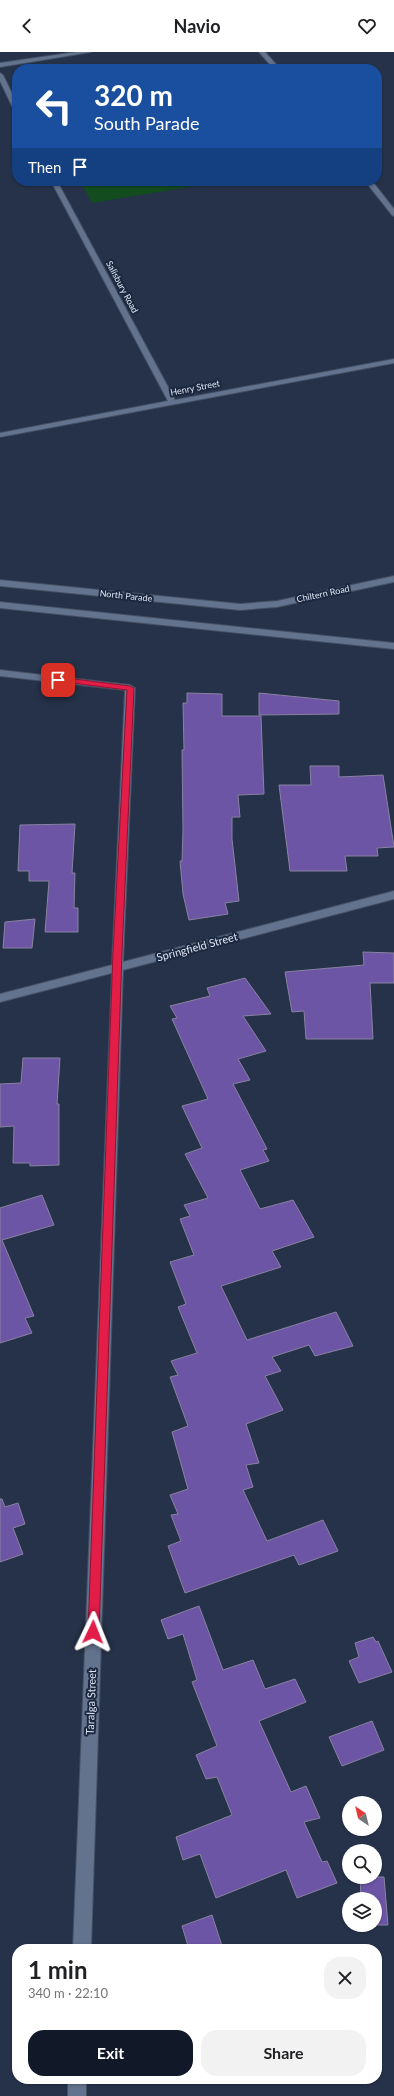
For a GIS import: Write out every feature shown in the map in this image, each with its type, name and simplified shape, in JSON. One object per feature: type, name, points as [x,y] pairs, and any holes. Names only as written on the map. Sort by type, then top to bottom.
[{"type":"street","points":[[0,65],[88,52]]},
{"type":"street","points":[[262,52],[273,64]]},
{"type":"street","points":[[0,75],[12,100]]},
{"type":"street","name":"Salisbury Road","points":[[57,186],[173,403]]},
{"type":"street","points":[[372,186],[394,214]]},
{"type":"street","name":"Henry Street","points":[[0,435],[394,361]]},
{"type":"street","name":"Chiltern Road","points":[[252,606],[277,604],[394,579]]},
{"type":"street","name":"North Parade","points":[[0,583],[210,605],[252,606]]},
{"type":"street","points":[[0,605],[394,646]]},
{"type":"street","name":"Taralga Street","points":[[0,673],[130,688],[117,968],[82,1944]]},
{"type":"street","name":"Springfield Street","points":[[0,998],[394,894]]},
{"type":"street","points":[[77,2084],[77,2096]]},
{"type":"green space","points":[[83,186],[195,186],[92,203]]},
{"type":"building","points":[[187,693],[222,694],[222,716],[261,716],[264,794],[238,795],[240,817],[232,817],[232,839],[239,901],[225,903],[228,914],[189,920],[183,894],[180,861],[182,861],[183,830],[183,703],[187,703]]},
{"type":"building","points":[[259,693],[339,701],[339,714],[259,715]]},
{"type":"building","points":[[310,766],[339,766],[339,777],[383,775],[394,847],[377,848],[378,856],[345,856],[347,871],[290,871],[279,785],[311,785]]},
{"type":"building","points":[[75,824],[72,873],[75,873],[74,908],[78,908],[78,932],[45,932],[49,881],[29,881],[29,871],[18,871],[20,825]]},
{"type":"building","points":[[35,919],[32,948],[3,948],[5,922]]},
{"type":"building","points":[[363,952],[394,953],[394,983],[370,983],[373,1039],[306,1039],[304,1011],[292,1012],[285,972],[364,965]]},
{"type":"building","points":[[245,978],[271,1014],[243,1016],[266,1051],[238,1059],[250,1080],[233,1084],[267,1149],[263,1150],[269,1161],[240,1170],[260,1209],[293,1200],[314,1237],[272,1251],[281,1267],[221,1286],[247,1340],[336,1312],[353,1346],[315,1356],[309,1345],[272,1357],[281,1371],[265,1376],[283,1410],[246,1424],[259,1463],[246,1465],[253,1487],[243,1490],[267,1541],[323,1520],[338,1551],[299,1565],[294,1555],[185,1593],[168,1546],[181,1541],[171,1515],[178,1514],[170,1495],[188,1489],[172,1432],[188,1426],[170,1377],[178,1375],[171,1361],[197,1353],[178,1307],[186,1304],[170,1262],[194,1255],[180,1219],[190,1216],[184,1205],[208,1198],[185,1154],[202,1148],[182,1106],[208,1099],[172,1019],[177,1018],[170,1006],[210,996],[207,988]]},
{"type":"building","points":[[23,1058],[60,1058],[57,1104],[59,1104],[59,1165],[30,1166],[30,1163],[13,1163],[14,1126],[0,1127],[0,1084],[21,1083]]},
{"type":"building","points":[[42,1195],[54,1225],[2,1240],[34,1316],[25,1318],[32,1333],[0,1343],[0,1208]]},
{"type":"building","points":[[0,1499],[2,1499],[5,1507],[18,1503],[25,1524],[13,1528],[23,1554],[0,1562]]},
{"type":"building","points":[[199,1606],[223,1670],[253,1660],[265,1689],[295,1679],[306,1702],[259,1721],[291,1792],[306,1786],[320,1818],[304,1822],[322,1862],[327,1861],[337,1883],[297,1898],[286,1870],[216,1898],[200,1854],[183,1860],[176,1837],[232,1815],[217,1777],[206,1779],[196,1755],[217,1746],[192,1682],[197,1680],[183,1634],[168,1639],[161,1620]]},
{"type":"building","points":[[373,1637],[376,1642],[378,1641],[392,1672],[359,1683],[349,1661],[359,1657],[355,1643]]},
{"type":"building","points":[[372,1721],[384,1750],[342,1766],[329,1737]]},
{"type":"building","points":[[382,1877],[384,1877],[388,1925],[382,1925],[382,1892],[361,1892],[360,1884],[382,1884]]},
{"type":"building","points":[[212,1915],[221,1944],[187,1944],[182,1926]]},
{"type":"route","points":[[58,680],[130,688],[118,952],[93,1632]]}]
